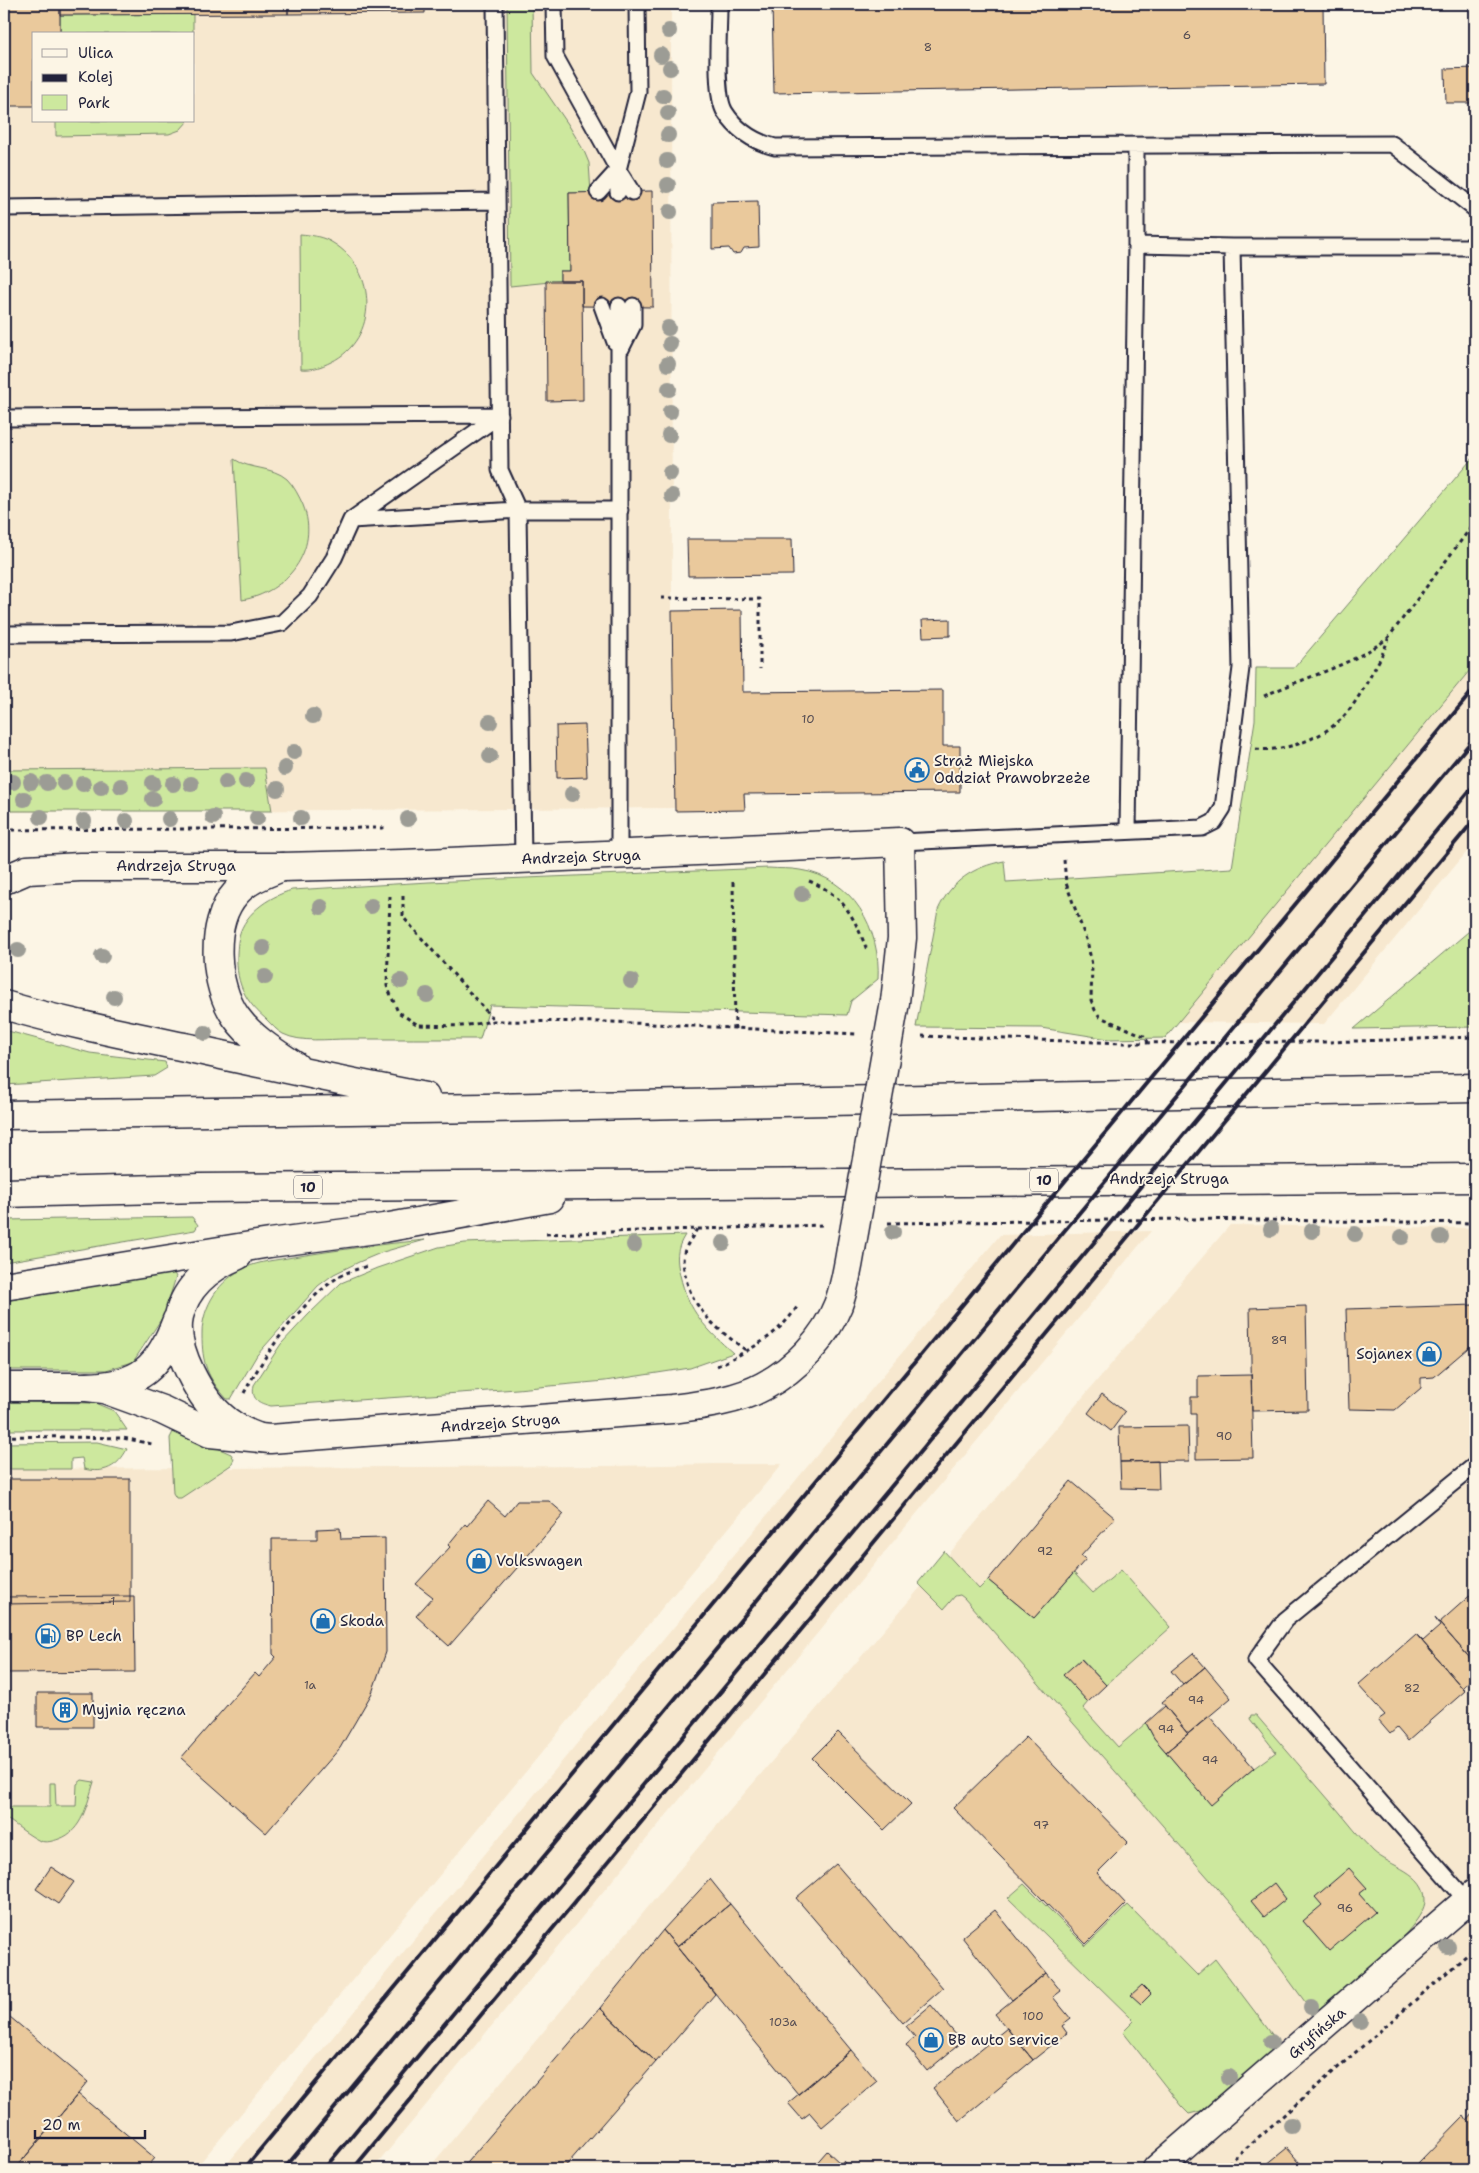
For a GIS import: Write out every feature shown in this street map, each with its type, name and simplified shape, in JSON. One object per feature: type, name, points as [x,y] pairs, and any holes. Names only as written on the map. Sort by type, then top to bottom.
[{"type":"main road","name":"Andrzeja Struga","points":[[4,880],[27,870],[80,867],[282,867],[523,859],[900,842],[902,938],[895,1002],[851,1249],[838,1304],[831,1321],[818,1339],[786,1372],[764,1387],[712,1404],[672,1410],[270,1439],[210,1433],[128,1397],[87,1386],[4,1387]]},
{"type":"main road","points":[[282,867],[253,878],[235,894],[225,911],[220,928],[218,955],[220,981],[236,1016],[260,1042],[266,1048],[312,1076]]},
{"type":"main road","points":[[4,1005],[52,1019],[312,1076],[486,1108]]},
{"type":"main road","points":[[4,1115],[486,1108],[1475,1088]]},
{"type":"main road","name":"Andrzeja Struga","points":[[4,1193],[200,1188],[454,1185],[613,1186],[943,1181],[1475,1178]]},
{"type":"main road","points":[[4,1286],[270,1243],[384,1228],[613,1186]]},
{"type":"main road","points":[[87,1386],[112,1386],[136,1378],[145,1371],[161,1354],[168,1343],[189,1293],[196,1282],[210,1270],[245,1252],[270,1243]]},
{"type":"main road","points":[[179,1316],[178,1329],[181,1348],[190,1371],[204,1396],[230,1423],[257,1437]]},
{"type":"main road","name":"Gryfińska","points":[[1158,2169],[1472,1898]]},
{"type":"lane","points":[[495,4],[500,470],[518,510],[523,859]]},
{"type":"lane","points":[[554,4],[555,56],[618,170],[625,192]]},
{"type":"lane","points":[[598,192],[618,170],[638,92],[637,4]]},
{"type":"lane","points":[[721,4],[719,8],[719,87],[724,111],[738,127],[757,142],[774,147],[1392,144],[1475,209]]},
{"type":"lane","points":[[1128,831],[1136,146]]},
{"type":"lane","points":[[4,208],[498,200]]},
{"type":"lane","points":[[1136,245],[1475,247]]},
{"type":"lane","points":[[900,842],[1202,828],[1214,822],[1223,808],[1241,668],[1232,247]]},
{"type":"lane","points":[[602,306],[619,352]]},
{"type":"lane","points":[[619,855],[619,352],[626,306]]},
{"type":"lane","points":[[4,418],[500,415]]},
{"type":"lane","points":[[4,634],[231,633],[282,623],[310,596],[334,558],[351,520],[500,415]]},
{"type":"lane","points":[[351,520],[518,510],[620,510]]},
{"type":"lane","points":[[1472,1898],[1256,1660],[1285,1620],[1475,1465]]},
{"type":"path","points":[[1237,702],[1252,702],[1296,681],[1339,666],[1375,648],[1388,638],[1475,522]]},
{"type":"path","points":[[661,598],[760,599],[760,668]]},
{"type":"path","points":[[1231,746],[1263,750],[1283,748],[1298,744],[1330,728],[1353,706],[1385,652],[1388,638]]},
{"type":"path","points":[[4,830],[383,828]]},
{"type":"path","points":[[1063,834],[1066,883],[1088,945],[1092,965],[1091,1000],[1095,1010],[1100,1017],[1144,1036],[1148,1042]]},
{"type":"path","points":[[733,875],[736,1029]]},
{"type":"path","points":[[802,878],[829,890],[846,906],[868,951],[868,958]]},
{"type":"path","points":[[403,892],[403,916],[494,1021]]},
{"type":"path","points":[[390,906],[387,986],[398,1012],[418,1025],[462,1026],[494,1021],[612,1022],[865,1034]]},
{"type":"path","points":[[915,1036],[1148,1042],[1327,1042],[1475,1037]]},
{"type":"path","points":[[884,1223],[1187,1218],[1475,1223]]},
{"type":"path","points":[[539,1235],[825,1225]]},
{"type":"path","points":[[697,1229],[684,1252],[684,1270],[689,1288],[700,1310],[716,1328],[747,1351]]},
{"type":"path","points":[[230,1423],[243,1406],[243,1393],[259,1364],[309,1301],[341,1276],[377,1262]]},
{"type":"path","points":[[715,1367],[747,1351],[781,1328],[801,1301]]},
{"type":"path","points":[[4,1436],[122,1438],[152,1444]]},
{"type":"path","points":[[1222,2169],[1475,1948]]},
{"type":"shaded area","points":[[4,4],[671,4],[672,611],[675,808],[4,812]]},
{"type":"shaded area","points":[[1475,664],[1475,842],[1324,1024],[1177,1022]]},
{"type":"shaded area","points":[[1230,1225],[1475,1228],[1475,2169],[428,2169],[696,1850]]},
{"type":"shaded area","points":[[1151,1231],[373,2169],[223,2169],[1000,1235]]},
{"type":"shaded area","points":[[782,1464],[195,2169],[4,2169],[4,1469]]},
{"type":"green space","points":[[507,4],[532,4],[533,73],[568,124],[589,163],[591,193],[569,193],[570,271],[560,271],[560,281],[510,286]]},
{"type":"green space","points":[[193,14],[193,32],[60,32],[60,15]]},
{"type":"green space","points":[[56,122],[187,122],[180,130],[169,134],[56,136]]},
{"type":"green space","points":[[300,234],[326,239],[348,255],[358,270],[365,286],[367,304],[365,321],[358,338],[347,351],[327,364],[309,369],[301,369]]},
{"type":"green space","points":[[1475,455],[1475,664],[1165,1038],[1109,1039],[1041,1028],[916,1027],[938,910],[956,883],[973,871],[1004,861],[1006,882],[1232,868],[1255,720],[1256,668],[1294,668]]},
{"type":"green space","points":[[234,459],[247,465],[275,472],[287,479],[303,505],[307,522],[307,538],[303,553],[296,567],[273,589],[258,596],[242,600]]},
{"type":"green space","points":[[265,768],[272,811],[4,811],[4,770]]},
{"type":"green space","points":[[769,868],[800,870],[819,875],[835,883],[849,895],[869,925],[875,942],[878,960],[878,979],[851,1001],[847,1015],[490,1005],[480,1039],[306,1040],[281,1033],[257,1011],[245,994],[238,976],[238,942],[244,923],[265,902],[292,890],[429,882]]},
{"type":"green space","points":[[1475,926],[1475,1027],[1354,1029]]},
{"type":"green space","points":[[4,1030],[90,1053],[165,1062],[167,1068],[154,1076],[4,1085]]},
{"type":"green space","points":[[192,1217],[198,1225],[195,1230],[4,1262],[4,1220]]},
{"type":"green space","points":[[685,1235],[678,1250],[677,1259],[688,1299],[707,1328],[733,1353],[690,1368],[605,1381],[271,1406],[256,1400],[253,1390],[254,1385],[281,1344],[341,1283],[377,1268],[439,1247],[465,1243]]},
{"type":"green space","points":[[425,1240],[383,1252],[359,1262],[334,1274],[318,1286],[257,1355],[231,1399],[227,1399],[210,1377],[202,1345],[205,1313],[220,1286],[236,1273],[250,1266],[269,1261],[359,1247]]},
{"type":"green space","points":[[174,1273],[176,1277],[164,1315],[133,1362],[106,1370],[4,1370],[4,1301]]},
{"type":"green space","points":[[4,1402],[95,1403],[114,1411],[127,1430],[4,1430]]},
{"type":"green space","points":[[173,1432],[181,1432],[231,1454],[234,1459],[231,1465],[181,1498],[176,1498],[173,1493],[170,1438]]},
{"type":"green space","points":[[97,1442],[127,1449],[115,1465],[98,1471],[84,1469],[82,1458],[71,1459],[71,1469],[4,1469],[4,1443]]},
{"type":"green space","points":[[944,1551],[979,1589],[988,1580],[1034,1618],[1074,1573],[1093,1593],[1121,1570],[1171,1627],[1106,1685],[1082,1659],[1064,1675],[1088,1702],[1083,1708],[1118,1747],[1146,1723],[1154,1738],[1211,1804],[1276,1752],[1250,1719],[1251,1715],[1256,1715],[1373,1851],[1380,1857],[1406,1871],[1420,1883],[1424,1891],[1425,1901],[1421,1913],[1411,1927],[1380,1959],[1344,1990],[1318,2011],[1311,2010],[1245,1920],[964,1598],[960,1595],[955,1596],[944,1609],[918,1583]]},
{"type":"green space","points":[[82,1780],[94,1782],[83,1815],[74,1830],[59,1839],[48,1842],[40,1841],[4,1817],[4,1781],[6,1785],[7,1807],[50,1807],[50,1783],[55,1783],[56,1806],[76,1806],[77,1784]]},
{"type":"green space","points":[[1024,1884],[1086,1946],[1128,1905],[1197,1975],[1215,1959],[1277,2041],[1274,2050],[1201,2111],[1189,2114],[1123,2032],[1134,2021],[1008,1898]]},
{"type":"building","points":[[4,4],[60,4],[60,32],[32,32],[32,106],[4,106]]},
{"type":"building","points":[[60,4],[288,4],[288,14],[60,15]]},
{"type":"building","points":[[288,4],[425,4],[425,13],[288,14]]},
{"type":"building","points":[[772,4],[1323,4],[1324,84],[774,93]]},
{"type":"building","points":[[1475,68],[1475,103],[1446,103],[1445,69]]},
{"type":"building","points":[[652,191],[653,307],[582,306],[582,281],[560,281],[560,271],[570,271],[569,193]]},
{"type":"building","points":[[758,201],[759,247],[744,248],[741,253],[733,254],[729,248],[712,249],[712,202]]},
{"type":"building","points":[[546,281],[582,281],[583,400],[547,401]]},
{"type":"building","points":[[687,539],[792,539],[793,575],[688,576]]},
{"type":"building","points":[[742,610],[743,692],[943,690],[943,746],[960,746],[960,792],[744,794],[745,810],[675,811],[672,611]]},
{"type":"building","points":[[950,619],[950,636],[923,637],[922,620]]},
{"type":"building","points":[[585,725],[587,777],[557,778],[556,726]]},
{"type":"building","points":[[1475,1305],[1475,1342],[1434,1377],[1421,1378],[1421,1388],[1395,1410],[1349,1409],[1346,1309]]},
{"type":"building","points":[[1306,1306],[1308,1410],[1252,1411],[1250,1308]]},
{"type":"building","points":[[1251,1375],[1253,1458],[1196,1459],[1196,1414],[1191,1414],[1191,1397],[1198,1397],[1198,1376]]},
{"type":"building","points":[[1102,1394],[1125,1412],[1111,1431],[1088,1413]]},
{"type":"building","points":[[1188,1426],[1189,1461],[1120,1462],[1119,1427]]},
{"type":"building","points":[[1158,1461],[1159,1489],[1121,1488],[1120,1462]]},
{"type":"building","points":[[4,1479],[130,1479],[130,1602],[4,1604]]},
{"type":"building","points":[[1071,1481],[1115,1518],[1081,1556],[1086,1559],[1034,1618],[988,1580]]},
{"type":"building","points":[[488,1501],[505,1516],[517,1501],[549,1501],[564,1514],[449,1646],[416,1616],[433,1597],[416,1584],[450,1547],[448,1545],[465,1524],[467,1526]]},
{"type":"building","points":[[340,1528],[341,1539],[385,1538],[386,1652],[372,1693],[340,1748],[266,1833],[181,1758],[255,1673],[259,1677],[276,1657],[273,1654],[272,1539],[317,1539],[317,1529]]},
{"type":"building","points":[[1475,1591],[1475,1664],[1439,1623]]},
{"type":"building","points":[[134,1596],[135,1672],[4,1673],[4,1597]]},
{"type":"building","points":[[1435,1618],[1475,1664],[1475,1676],[1463,1687],[1465,1691],[1416,1634],[1423,1641],[1440,1626]]},
{"type":"building","points":[[1416,1634],[1465,1691],[1408,1741],[1397,1728],[1390,1734],[1378,1720],[1385,1715],[1358,1685]]},
{"type":"building","points":[[1193,1653],[1205,1667],[1183,1685],[1171,1671]]},
{"type":"building","points":[[1081,1659],[1106,1685],[1088,1702],[1063,1675]]},
{"type":"building","points":[[1205,1667],[1231,1698],[1188,1734],[1162,1702]]},
{"type":"building","name":"Myjnia ręczna","points":[[37,1693],[93,1693],[93,1727],[37,1727]]},
{"type":"building","points":[[1165,1706],[1188,1734],[1166,1752],[1154,1738],[1146,1723]]},
{"type":"building","points":[[1209,1716],[1254,1768],[1211,1805],[1166,1752]]},
{"type":"building","points":[[838,1732],[911,1804],[884,1830],[812,1758]]},
{"type":"building","points":[[1026,1737],[1128,1842],[1097,1873],[1126,1904],[1086,1944],[953,1808]]},
{"type":"building","points":[[836,1864],[943,1988],[903,2023],[796,1898]]},
{"type":"building","points":[[51,1867],[74,1882],[58,1904],[36,1889]]},
{"type":"building","points":[[1349,1868],[1367,1888],[1359,1894],[1375,1912],[1329,1951],[1303,1921],[1322,1905],[1315,1897]]},
{"type":"building","points":[[710,1879],[730,1904],[677,1947],[663,1930]]},
{"type":"building","points":[[1274,1883],[1286,1899],[1264,1917],[1251,1901]]},
{"type":"building","points":[[730,1904],[851,2050],[798,2094],[677,1947]]},
{"type":"building","points":[[995,1910],[1046,1973],[1012,2000],[962,1937]]},
{"type":"building","points":[[663,1930],[715,1994],[656,2062],[600,2008]]},
{"type":"building","points":[[1046,1973],[1061,1991],[1053,1997],[1071,2019],[1062,2026],[1067,2033],[1033,2060],[995,2014]]},
{"type":"building","points":[[1142,1985],[1151,1994],[1141,2004],[1131,1995]]},
{"type":"building","points":[[931,2005],[962,2042],[927,2071],[906,2045],[915,2037],[906,2026]]},
{"type":"building","points":[[600,2008],[656,2062],[563,2169],[461,2169]]},
{"type":"building","points":[[4,2012],[88,2082],[15,2169],[4,2169]]},
{"type":"building","points":[[1007,2028],[1033,2060],[959,2121],[933,2088]]},
{"type":"building","points":[[851,2050],[877,2081],[822,2127],[810,2113],[802,2119],[788,2103]]},
{"type":"building","points":[[78,2094],[155,2158],[146,2169],[15,2169]]},
{"type":"building","points":[[1475,2112],[1475,2169],[1425,2169],[1418,2163],[1464,2116],[1467,2121]]},
{"type":"building","points":[[1287,2148],[1305,2169],[1261,2169]]},
{"type":"building","points":[[827,2151],[840,2163],[834,2169],[815,2169],[813,2167]]},
{"type":"building","points":[[843,2161],[852,2169],[834,2169]]},
{"type":"railway","points":[[244,2169],[1475,688]]},
{"type":"railway","points":[[284,2169],[1475,737]]},
{"type":"railway","points":[[324,2169],[1475,784]]},
{"type":"railway","points":[[353,2169],[1475,819]]},
{"type":"place","name":"Straż Miejska Oddział Prawobrzeże","points":[[917,770]]},
{"type":"place","name":"Sojanex","points":[[1429,1354]]},
{"type":"place","name":"Volkswagen","points":[[479,1561]]},
{"type":"place","name":"Skoda","points":[[323,1621]]},
{"type":"place","name":"BP Lech","points":[[48,1636]]},
{"type":"place","name":"Myjnia ręczna","points":[[65,1710]]},
{"type":"place","name":"BB auto service","points":[[931,2040]]}]
